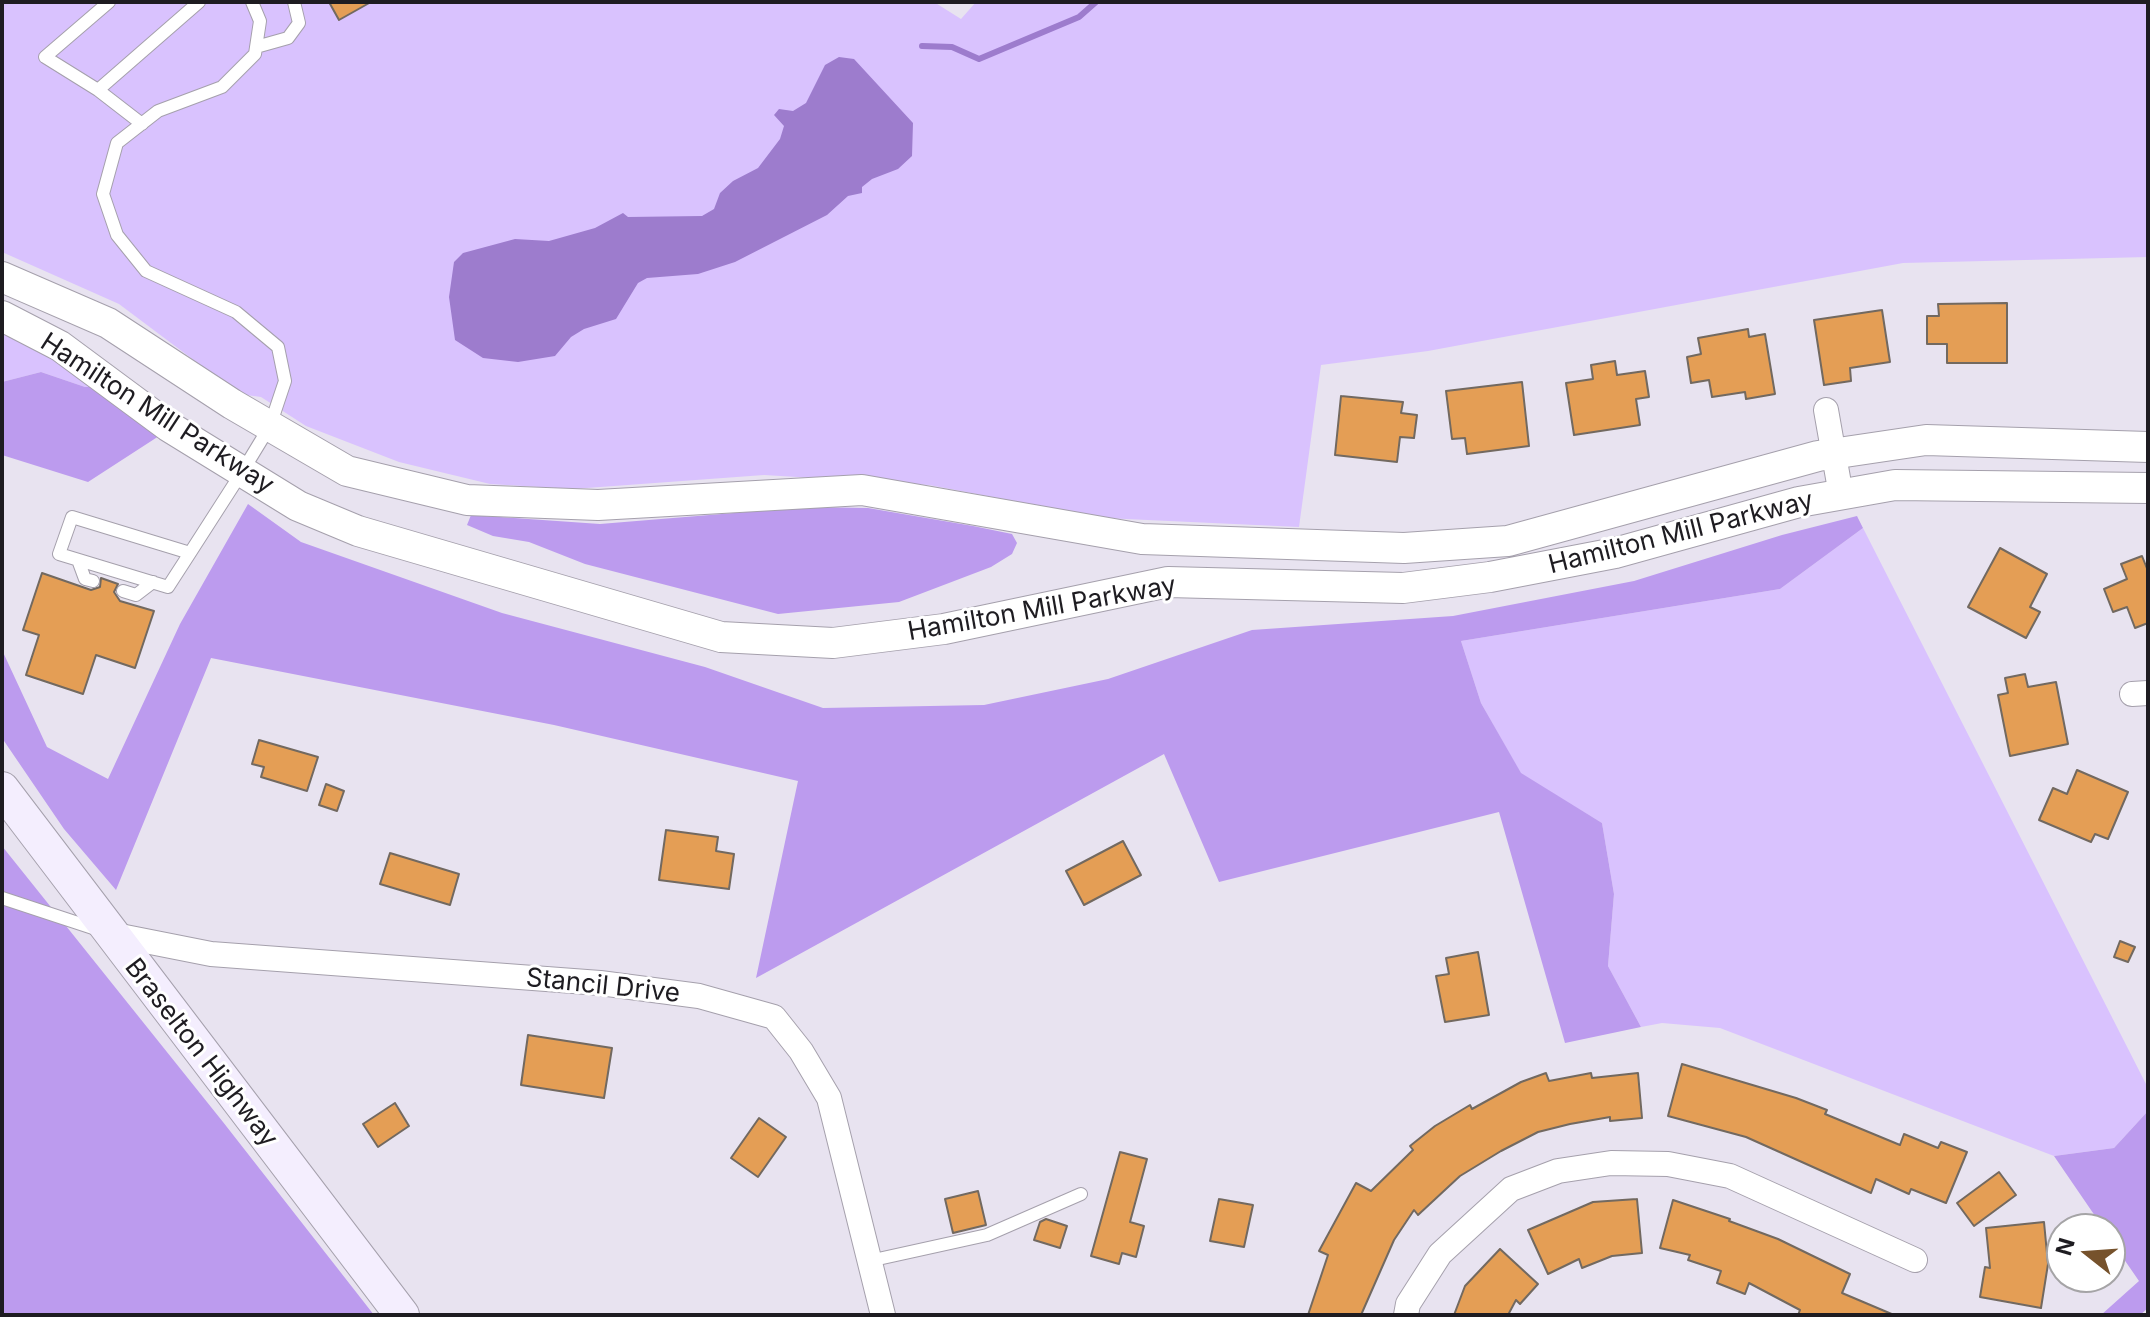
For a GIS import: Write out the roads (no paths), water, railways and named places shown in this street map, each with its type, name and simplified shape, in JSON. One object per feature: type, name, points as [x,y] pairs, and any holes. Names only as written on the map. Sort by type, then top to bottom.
[{"type":"main road","name":"Braselton Highway","points":[[2,789],[402,1315]]},
{"type":"street","name":"Hamilton Mill Parkway","points":[[2,277],[108,323],[347,471],[467,500],[598,505],[862,490],[1142,539],[1404,548],[1508,541],[1834,454],[1926,440],[2148,447]]},
{"type":"street","name":"Hamilton Mill Parkway","points":[[2,316],[60,346],[168,426],[298,506],[358,531],[721,637],[833,643],[944,629],[1168,582],[1403,588],[1490,577],[1615,553],[1799,502],[1895,485],[2148,488]]},
{"type":"street","points":[[1826,410],[1841,495]]},
{"type":"street","name":"Stancil Drive","points":[[110,934],[211,954],[600,983],[699,996],[774,1017],[801,1051],[829,1098],[883,1315]]},
{"type":"street","points":[[1406,1315],[1408,1304],[1440,1254],[1511,1189],[1558,1171],[1611,1163],[1668,1164],[1730,1176],[1915,1260]]},
{"type":"lane","points":[[109,2],[45,57],[98,90],[142,124]]},
{"type":"lane","points":[[98,90],[199,2]]},
{"type":"lane","points":[[190,553],[72,517],[59,554],[168,587],[190,553],[242,472],[270,426],[285,381],[278,347],[236,312],[146,271],[117,235],[103,194],[117,143],[158,111],[222,87],[255,54],[260,21],[252,2]]},
{"type":"lane","points":[[256,47],[288,38],[299,23],[294,2]]},
{"type":"lane","points":[[78,560],[85,579],[93,581]]},
{"type":"lane","points":[[123,591],[136,595],[153,582]]},
{"type":"lane","points":[[2,898],[110,934]]},
{"type":"lane","points":[[869,1261],[987,1235],[1081,1194]]},
{"type":"waterway","points":[[922,46],[952,47],[979,59],[1079,17],[1096,2]]}]
